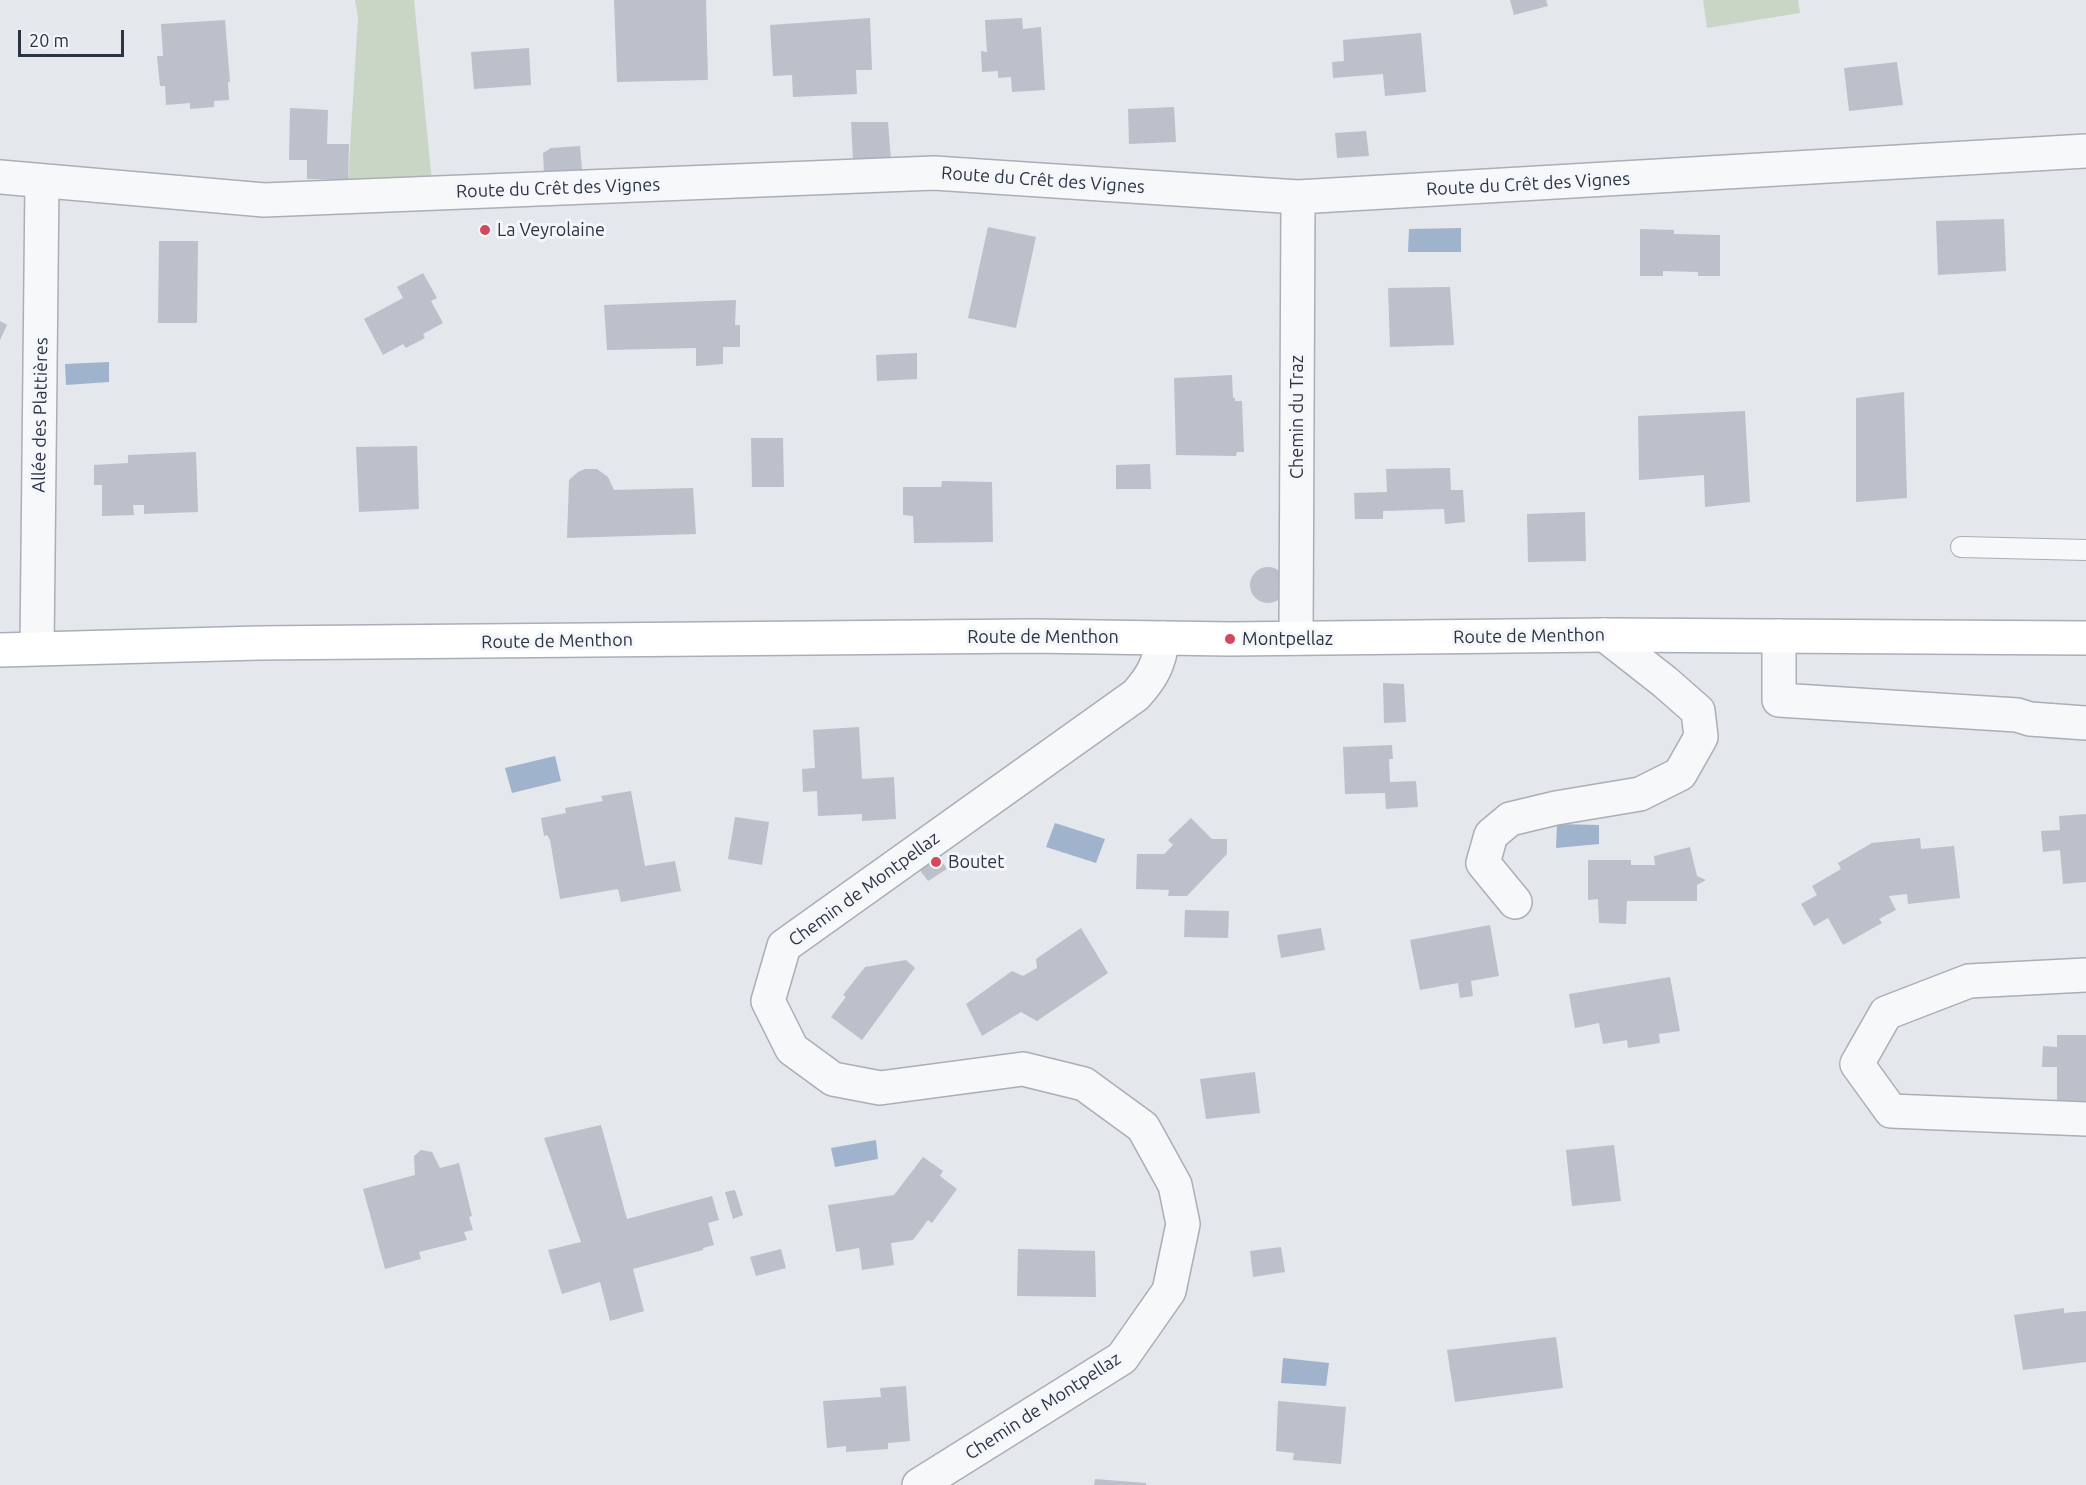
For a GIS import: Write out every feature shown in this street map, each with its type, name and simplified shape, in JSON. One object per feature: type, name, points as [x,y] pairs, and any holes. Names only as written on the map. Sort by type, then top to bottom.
[{"type":"main road","name":"Route de Menthon","points":[[0,650],[271,643],[973,637],[1296,638],[1605,635],[2086,638]]},
{"type":"street","name":"Route du Crêt des Vignes","points":[[0,177],[264,200],[934,173],[1298,197],[2086,151]]},
{"type":"street","name":"Allée des Plattières","points":[[38,648],[42,181]]},
{"type":"street","name":"Chemin du Traz","points":[[1296,638],[1298,197]]},
{"type":"street","points":[[1515,902],[1483,863],[1491,835],[1510,819],[1556,808],[1640,794],[1680,774],[1701,737],[1698,711],[1605,635]]},
{"type":"street","points":[[1779,636],[1779,700],[2017,715],[2030,719],[2086,723]]},
{"type":"street","name":"Chemin de Montpellaz","points":[[919,1485],[1122,1358],[1169,1291],[1183,1224],[1175,1185],[1143,1127],[1084,1084],[1023,1069],[880,1088],[833,1079],[792,1049],[768,1001],[784,946],[1136,695],[1150,680],[1159,661],[1163,638]]},
{"type":"street","points":[[2086,975],[1969,981],[1886,1013],[1857,1064],[1891,1111],[2086,1119]]},
{"type":"lane","points":[[1961,547],[2086,550]]},
{"type":"green space","points":[[355,0],[414,0],[432,182],[348,180],[358,17]]},
{"type":"green space","points":[[1703,0],[1798,0],[1800,13],[1707,28]]},
{"type":"water","points":[[1461,228],[1461,252],[1408,252],[1409,229]]},
{"type":"water","points":[[109,362],[109,382],[66,385],[65,364]]},
{"type":"water","points":[[555,756],[561,781],[512,793],[505,768]]},
{"type":"water","points":[[1055,823],[1105,839],[1096,863],[1046,847]]},
{"type":"water","points":[[1557,824],[1599,825],[1599,844],[1556,848]]},
{"type":"water","points":[[876,1140],[878,1159],[835,1167],[831,1148]]},
{"type":"water","points":[[1283,1358],[1329,1363],[1326,1386],[1281,1383]]},
{"type":"building","points":[[614,0],[706,0],[708,80],[617,82]]},
{"type":"building","points":[[1510,0],[1546,0],[1548,6],[1514,15]]},
{"type":"building","points":[[870,18],[872,70],[856,70],[857,94],[793,97],[792,75],[773,76],[770,25]]},
{"type":"building","points":[[1022,18],[1023,29],[1041,27],[1045,90],[1012,92],[1011,77],[998,78],[998,71],[982,72],[981,51],[987,52],[985,20]]},
{"type":"building","points":[[225,20],[230,82],[228,82],[229,100],[214,101],[214,107],[190,109],[190,103],[166,105],[165,86],[160,86],[157,56],[163,56],[161,24]]},
{"type":"building","points":[[1421,33],[1426,92],[1385,96],[1383,74],[1333,78],[1332,62],[1344,61],[1343,40]]},
{"type":"building","points":[[529,48],[531,85],[474,89],[471,52]]},
{"type":"building","points":[[1897,62],[1903,105],[1849,111],[1844,68]]},
{"type":"building","points":[[1174,107],[1176,142],[1129,144],[1128,109]]},
{"type":"building","points":[[290,108],[328,110],[327,144],[349,144],[348,180],[307,179],[307,160],[289,160]]},
{"type":"building","points":[[851,122],[888,122],[891,160],[853,161]]},
{"type":"building","points":[[1366,131],[1369,156],[1337,158],[1335,133]]},
{"type":"building","points":[[580,146],[582,170],[544,174],[543,153],[551,148]]},
{"type":"building","points":[[2004,219],[2006,271],[1938,275],[1936,221]]},
{"type":"building","points":[[988,227],[1036,237],[1016,328],[968,318]]},
{"type":"building","points":[[1640,229],[1674,230],[1674,234],[1720,235],[1720,276],[1698,276],[1698,272],[1663,271],[1663,276],[1640,276]]},
{"type":"building","points":[[159,241],[198,241],[197,323],[158,323]]},
{"type":"building","points":[[423,273],[437,298],[431,301],[443,323],[423,334],[425,338],[406,348],[403,344],[383,355],[364,319],[403,298],[397,287]]},
{"type":"building","points":[[1450,287],[1454,345],[1390,347],[1388,288]]},
{"type":"building","points":[[736,300],[735,325],[740,325],[740,347],[723,347],[723,364],[696,366],[696,348],[607,350],[604,305]]},
{"type":"building","points":[[0,321],[7,325],[0,340]]},
{"type":"building","points":[[917,353],[917,379],[877,381],[876,355]]},
{"type":"building","points":[[1232,375],[1233,398],[1235,401],[1242,401],[1244,452],[1237,452],[1236,456],[1176,455],[1174,378]]},
{"type":"building","points":[[1904,392],[1907,498],[1856,502],[1856,398]]},
{"type":"building","points":[[1745,411],[1750,502],[1705,507],[1704,475],[1639,480],[1638,416]]},
{"type":"building","points":[[751,438],[783,438],[784,487],[752,487]]},
{"type":"building","points":[[417,446],[419,509],[359,512],[356,447]]},
{"type":"building","points":[[196,452],[198,512],[144,514],[144,505],[133,505],[134,515],[102,516],[102,485],[94,485],[94,465],[128,463],[128,455]]},
{"type":"building","points":[[1150,464],[1151,489],[1116,489],[1116,465]]},
{"type":"building","points":[[1450,468],[1451,490],[1463,490],[1465,522],[1445,524],[1444,509],[1383,511],[1383,519],[1355,519],[1354,493],[1387,492],[1386,469]]},
{"type":"building","points":[[585,469],[597,469],[608,477],[614,490],[693,488],[696,534],[567,538],[569,480]]},
{"type":"building","points":[[942,481],[992,482],[993,542],[914,543],[913,516],[903,515],[903,487],[941,487]]},
{"type":"building","points":[[1585,512],[1586,561],[1528,562],[1527,514]]},
{"type":"building","points":[[1268,567],[1281,572],[1286,585],[1281,598],[1268,603],[1255,598],[1250,585],[1255,572]]},
{"type":"building","points":[[1383,683],[1404,684],[1406,722],[1384,723]]},
{"type":"building","points":[[859,727],[862,779],[894,777],[896,819],[862,821],[862,814],[818,816],[817,791],[803,792],[802,769],[815,768],[813,730]]},
{"type":"building","points":[[1392,745],[1393,759],[1389,759],[1390,782],[1416,781],[1418,807],[1386,809],[1385,793],[1345,794],[1343,747]]},
{"type":"building","points":[[631,791],[645,866],[675,861],[681,891],[621,902],[618,889],[560,899],[550,840],[547,835],[544,836],[541,818],[566,813],[565,808],[603,801],[601,796]]},
{"type":"building","points":[[2086,814],[2086,882],[2063,884],[2060,850],[2043,852],[2041,831],[2060,830],[2059,816]]},
{"type":"building","points":[[735,817],[769,822],[762,865],[728,859]]},
{"type":"building","points":[[1191,818],[1212,839],[1227,839],[1227,854],[1187,896],[1168,896],[1169,890],[1136,889],[1137,854],[1164,854],[1173,845],[1168,840]]},
{"type":"building","points":[[1920,838],[1921,849],[1954,846],[1960,898],[1908,904],[1907,894],[1889,896],[1896,910],[1879,919],[1882,923],[1843,945],[1828,918],[1814,926],[1801,904],[1817,895],[1812,886],[1841,869],[1838,863],[1872,843]]},
{"type":"building","points":[[1690,847],[1697,876],[1706,880],[1697,885],[1697,901],[1627,901],[1626,924],[1599,923],[1598,899],[1588,900],[1588,860],[1631,860],[1631,865],[1655,865],[1654,856]]},
{"type":"building","name":"Boutet","points":[[938,856],[947,869],[928,881],[919,869]]},
{"type":"building","points":[[1185,910],[1229,911],[1228,938],[1184,937]]},
{"type":"building","points":[[1490,925],[1499,976],[1471,981],[1473,996],[1460,998],[1458,983],[1420,990],[1410,940]]},
{"type":"building","points":[[1081,928],[1108,973],[1037,1021],[1021,1012],[982,1036],[966,1004],[1012,971],[1023,976],[1037,968],[1036,959]]},
{"type":"building","points":[[1321,928],[1325,950],[1281,958],[1277,935]]},
{"type":"building","points":[[906,960],[915,968],[862,1040],[831,1017],[846,997],[843,995],[865,967]]},
{"type":"building","points":[[1670,977],[1680,1031],[1659,1034],[1660,1043],[1628,1048],[1627,1040],[1603,1044],[1599,1023],[1575,1028],[1569,994]]},
{"type":"building","points":[[2057,1035],[2086,1035],[2086,1103],[2057,1102],[2057,1067],[2042,1067],[2043,1046],[2057,1047]]},
{"type":"building","points":[[1255,1072],[1260,1113],[1206,1119],[1200,1079]]},
{"type":"building","points":[[601,1125],[627,1219],[712,1196],[719,1220],[708,1223],[714,1245],[633,1269],[644,1311],[610,1321],[600,1282],[562,1294],[548,1250],[581,1242],[544,1138]]},
{"type":"building","points":[[1614,1145],[1621,1201],[1572,1206],[1566,1150]]},
{"type":"building","points":[[421,1150],[432,1152],[440,1168],[459,1163],[472,1216],[469,1217],[473,1230],[464,1232],[467,1240],[419,1252],[421,1259],[385,1269],[363,1189],[415,1175],[414,1156]]},
{"type":"building","points":[[923,1157],[943,1171],[940,1176],[957,1189],[932,1223],[928,1220],[913,1240],[891,1243],[894,1265],[862,1270],[859,1248],[836,1252],[828,1205],[894,1195]]},
{"type":"building","points":[[735,1190],[743,1215],[733,1219],[725,1192]]},
{"type":"building","points":[[1281,1247],[1285,1272],[1253,1277],[1250,1251]]},
{"type":"building","points":[[781,1249],[786,1268],[756,1276],[750,1257]]},
{"type":"building","points":[[1018,1249],[1095,1251],[1096,1297],[1017,1296]]},
{"type":"building","points":[[2064,1308],[2064,1313],[2086,1311],[2086,1362],[2023,1370],[2014,1315]]},
{"type":"building","points":[[1556,1337],[1563,1388],[1455,1402],[1447,1350]]},
{"type":"building","points":[[906,1386],[910,1441],[888,1443],[888,1449],[846,1452],[846,1446],[827,1448],[823,1401],[881,1397],[880,1388]]},
{"type":"building","points":[[1278,1401],[1346,1407],[1341,1464],[1293,1460],[1294,1453],[1276,1451]]},
{"type":"building","points":[[1095,1479],[1146,1483],[1146,1485],[1094,1485]]},
{"type":"place","name":"La Veyrolaine","points":[[485,230]]},
{"type":"place","name":"Montpellaz","points":[[1230,639]]},
{"type":"place","name":"Boutet","points":[[936,862]]}]
